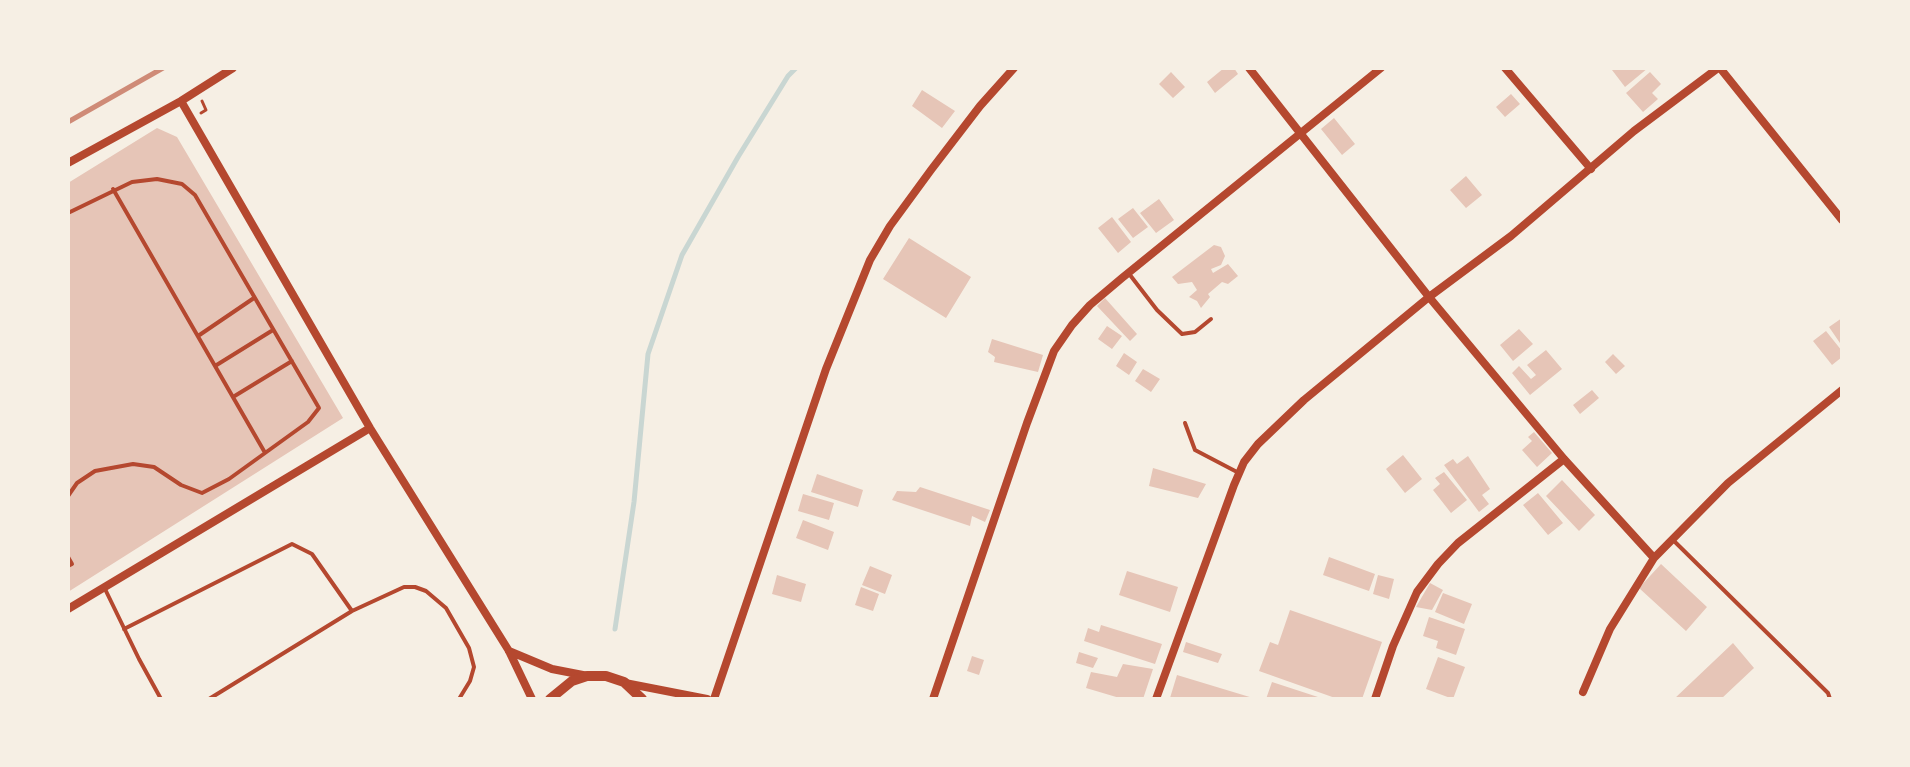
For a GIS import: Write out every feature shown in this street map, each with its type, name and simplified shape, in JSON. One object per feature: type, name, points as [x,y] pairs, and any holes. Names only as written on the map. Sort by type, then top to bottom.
[{"type":"street","points":[[68,163],[181,101],[233,68]]},
{"type":"street","points":[[714,699],[826,369],[870,260],[890,226],[931,170],[1014,68]]},
{"type":"street","points":[[1249,68],[1429,297],[1564,459],[1654,558]]},
{"type":"street","points":[[933,699],[1021,438],[1054,351],[1090,305],[1381,68]]},
{"type":"street","points":[[1505,68],[1591,169]]},
{"type":"street","points":[[1156,699],[1239,473],[1258,444],[1295,409],[1429,297],[1511,236],[1634,131],[1719,68],[1842,220]]},
{"type":"street","points":[[181,101],[370,428],[509,651],[532,699]]},
{"type":"street","points":[[1583,692],[1610,629],[1654,558],[1762,453],[1842,390]]},
{"type":"street","points":[[68,609],[370,428]]},
{"type":"street","points":[[1375,699],[1393,646],[1417,592],[1438,564],[1458,543],[1564,459]]},
{"type":"street","points":[[509,651],[552,669],[606,676],[706,699]]},
{"type":"street","points":[[550,699],[572,681],[589,676]]},
{"type":"street","points":[[624,682],[642,699]]},
{"type":"lane","points":[[68,213],[132,182],[157,179],[182,184],[195,195],[319,408],[308,422],[229,479],[202,493],[181,485],[154,467],[142,464],[103,468],[86,477],[68,496]]},
{"type":"lane","points":[[113,189],[264,451]]},
{"type":"lane","points":[[1128,273],[1157,310],[1182,334],[1195,332],[1211,319]]},
{"type":"lane","points":[[198,336],[254,298]]},
{"type":"lane","points":[[215,366],[273,330]]},
{"type":"lane","points":[[233,397],[292,361]]},
{"type":"lane","points":[[1185,423],[1195,450],[1239,473]]},
{"type":"lane","points":[[1672,539],[1828,693],[1830,699]]},
{"type":"lane","points":[[124,629],[292,544],[312,554],[352,611]]},
{"type":"lane","points":[[68,557],[70,565]]},
{"type":"lane","points":[[104,587],[161,699]]},
{"type":"lane","points":[[209,699],[352,611],[404,587],[415,587],[438,600],[469,648],[474,667],[459,699]]},
{"type":"building","points":[[1224,68],[1234,68],[1238,74],[1215,93],[1207,82]]},
{"type":"building","points":[[1648,68],[1625,87],[1612,70]]},
{"type":"building","points":[[1171,72],[1185,87],[1173,98],[1159,84]]},
{"type":"building","points":[[1650,72],[1661,84],[1652,93],[1658,99],[1643,112],[1626,93]]},
{"type":"building","points":[[922,90],[955,111],[942,128],[912,106]]},
{"type":"building","points":[[1511,94],[1520,104],[1505,117],[1496,107]]},
{"type":"building","points":[[1334,118],[1355,144],[1342,155],[1321,129]]},
{"type":"building","points":[[157,128],[177,137],[343,418],[68,592],[68,183]]},
{"type":"building","points":[[1466,176],[1482,195],[1466,208],[1450,190]]},
{"type":"building","points":[[1159,199],[1174,220],[1156,233],[1140,213]]},
{"type":"building","points":[[1133,208],[1148,227],[1133,238],[1118,219]]},
{"type":"building","points":[[1112,217],[1131,242],[1118,253],[1098,228]]},
{"type":"building","points":[[909,238],[971,277],[946,318],[883,279]]},
{"type":"building","points":[[1214,245],[1221,247],[1225,256],[1221,265],[1211,269],[1213,273],[1228,264],[1238,276],[1228,284],[1222,282],[1208,294],[1210,297],[1201,308],[1197,301],[1189,297],[1197,290],[1192,282],[1178,284],[1172,277]]},
{"type":"building","points":[[1105,298],[1137,334],[1130,341],[1097,306]]},
{"type":"building","points":[[1842,318],[1842,346],[1829,327]]},
{"type":"building","points":[[1107,326],[1122,336],[1112,349],[1098,339]]},
{"type":"building","points":[[1519,329],[1533,344],[1513,361],[1500,345]]},
{"type":"building","points":[[1826,331],[1842,351],[1842,357],[1832,365],[1813,341]]},
{"type":"building","points":[[992,339],[1043,355],[1038,372],[994,362],[995,357],[988,352]]},
{"type":"building","points":[[1546,350],[1562,369],[1530,395],[1512,373],[1519,366],[1531,379],[1536,375],[1527,365]]},
{"type":"building","points":[[1124,353],[1137,362],[1129,375],[1116,366]]},
{"type":"building","points":[[1613,354],[1625,366],[1616,374],[1605,362]]},
{"type":"building","points":[[1143,369],[1160,379],[1151,392],[1135,381]]},
{"type":"building","points":[[1592,390],[1599,398],[1580,414],[1573,405]]},
{"type":"building","points":[[1534,432],[1552,453],[1537,467],[1522,450],[1532,441],[1528,437]]},
{"type":"building","points":[[1403,455],[1422,479],[1405,493],[1386,469]]},
{"type":"building","points":[[1468,456],[1490,489],[1482,495],[1489,504],[1479,512],[1444,465],[1453,459],[1457,464]]},
{"type":"building","points":[[1153,468],[1206,484],[1198,498],[1149,486]]},
{"type":"building","points":[[1444,472],[1467,500],[1451,513],[1433,490],[1440,484],[1435,478]]},
{"type":"building","points":[[817,474],[863,490],[858,507],[811,492]]},
{"type":"building","points":[[1562,480],[1595,515],[1579,531],[1546,496]]},
{"type":"building","points":[[920,487],[990,510],[985,522],[972,516],[970,526],[892,500],[897,491],[916,492]]},
{"type":"building","points":[[1538,493],[1563,523],[1548,535],[1523,505]]},
{"type":"building","points":[[803,494],[834,503],[829,520],[798,511]]},
{"type":"building","points":[[803,520],[834,532],[828,550],[796,538]]},
{"type":"building","points":[[1329,557],[1375,574],[1369,591],[1323,575]]},
{"type":"building","points":[[1661,564],[1707,607],[1686,631],[1639,588]]},
{"type":"building","points":[[870,566],[892,575],[885,594],[862,585]]},
{"type":"building","points":[[1127,571],[1178,587],[1170,612],[1119,595]]},
{"type":"building","points":[[777,575],[806,584],[801,602],[772,594]]},
{"type":"building","points":[[1378,575],[1394,579],[1389,599],[1373,594]]},
{"type":"building","points":[[1430,583],[1443,590],[1432,610],[1416,607]]},
{"type":"building","points":[[861,587],[879,594],[873,611],[855,605]]},
{"type":"building","points":[[1443,593],[1472,604],[1464,624],[1435,612]]},
{"type":"building","points":[[1290,610],[1382,642],[1362,699],[1338,699],[1259,671],[1270,642],[1278,645]]},
{"type":"building","points":[[1429,617],[1465,629],[1456,655],[1436,648],[1438,641],[1423,636]]},
{"type":"building","points":[[1101,625],[1162,644],[1155,664],[1084,641],[1088,628],[1099,632]]},
{"type":"building","points":[[1186,642],[1222,654],[1218,663],[1183,652]]},
{"type":"building","points":[[1733,643],[1754,668],[1721,699],[1674,699]]},
{"type":"building","points":[[1079,652],[1098,658],[1093,668],[1076,663]]},
{"type":"building","points":[[972,656],[984,660],[979,675],[967,671]]},
{"type":"building","points":[[1438,657],[1465,667],[1453,699],[1426,689]]},
{"type":"building","points":[[1123,664],[1153,669],[1143,699],[1123,699],[1086,688],[1091,672],[1117,677]]},
{"type":"building","points":[[1177,675],[1253,698],[1253,699],[1170,698]]},
{"type":"building","points":[[1272,682],[1321,698],[1321,699],[1266,699]]},
{"type":"waterway","points":[[615,629],[634,502],[648,354],[682,255],[738,157],[796,68]]},
{"type":"railway","points":[[68,122],[163,68]]}]
